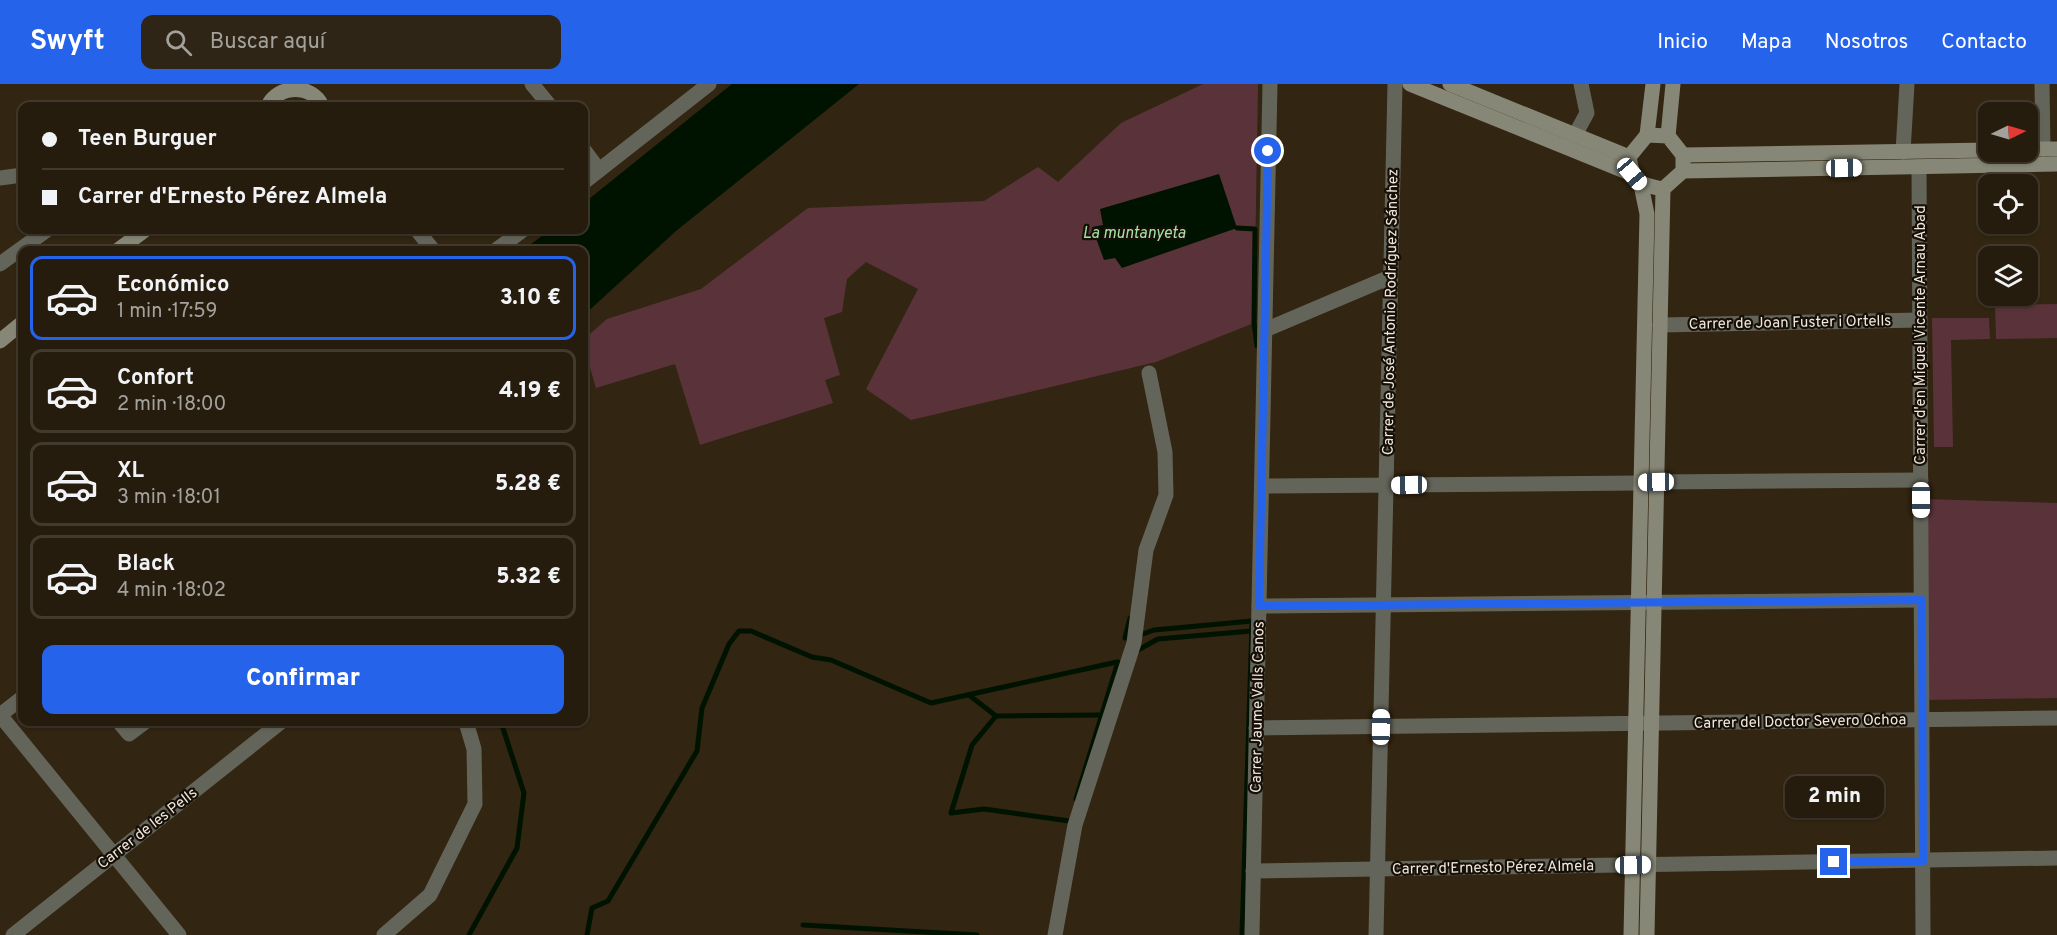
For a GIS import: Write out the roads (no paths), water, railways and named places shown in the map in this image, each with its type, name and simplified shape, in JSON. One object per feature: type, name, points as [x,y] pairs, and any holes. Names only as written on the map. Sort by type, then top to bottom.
[{"type":"street","points":[[532,84],[547,102]]},
{"type":"street","points":[[588,179],[709,84]]},
{"type":"street","name":"Carrer Jaume Valls Canos","points":[[1252,935],[1270,84]]},
{"type":"street","name":"Carrer de José Antonio Rodríguez Sánchez","points":[[1376,935],[1395,84]]},
{"type":"street","points":[[1410,84],[1664,189]]},
{"type":"street","points":[[1450,84],[1629,157]]},
{"type":"street","points":[[1575,135],[1587,113],[1581,84]]},
{"type":"street","points":[[1629,157],[1647,135],[1653,84]]},
{"type":"street","points":[[1673,84],[1668,136],[1683,163]]},
{"type":"street","points":[[1903,152],[1907,84]]},
{"type":"street","points":[[2042,84],[2043,149]]},
{"type":"street","points":[[270,102],[281,89],[290,85],[299,86],[321,95]]},
{"type":"street","points":[[1647,135],[1668,136]]},
{"type":"street","points":[[1683,163],[1978,150]]},
{"type":"street","points":[[1903,152],[1919,167]]},
{"type":"street","points":[[588,155],[599,170]]},
{"type":"street","points":[[1629,157],[1647,214],[1652,325],[1641,865],[1647,935]]},
{"type":"street","points":[[1652,325],[1664,189],[1683,163]]},
{"type":"street","points":[[1683,163],[1919,167],[2057,165]]},
{"type":"street","name":"Carrer d'en Miguel Vicente Arnau Abad","points":[[1919,167],[1923,935]]},
{"type":"street","points":[[0,178],[18,176]]},
{"type":"street","points":[[25,246],[41,234]]},
{"type":"street","points":[[123,246],[140,234]]},
{"type":"street","points":[[420,234],[431,246]]},
{"type":"street","points":[[501,246],[518,234]]},
{"type":"street","points":[[0,264],[18,251]]},
{"type":"street","points":[[1265,330],[1390,277]]},
{"type":"street","name":"Carrer de Joan Fuster i Ortells","points":[[1652,325],[1920,320]]},
{"type":"street","points":[[0,341],[18,326]]},
{"type":"street","points":[[1055,935],[1075,825],[1134,643],[1146,550],[1166,495],[1165,452],[1149,373]]},
{"type":"street","points":[[1262,486],[1921,480]]},
{"type":"street","points":[[1259,606],[1922,600]]},
{"type":"street","points":[[18,701],[0,715],[180,935]]},
{"type":"street","name":"Carrer del Doctor Severo Ochoa","points":[[1256,728],[2057,718]]},
{"type":"street","points":[[122,726],[129,734],[140,726]]},
{"type":"street","name":"Carrer de les Pells","points":[[13,935],[276,726]]},
{"type":"street","points":[[384,935],[430,895],[475,804],[474,749],[467,726]]},
{"type":"street","name":"Carrer d'Ernesto Pérez Almela","points":[[1253,871],[2057,858]]},
{"type":"street","points":[[1631,935],[1641,865]]},
{"type":"water","points":[[732,84],[859,84],[676,231],[588,311],[588,246],[528,246],[545,234],[588,234],[588,200]]},
{"type":"water","name":"La muntanyeta","points":[[1219,174],[1237,228],[1122,268],[1115,258],[1104,260],[1092,227],[1103,225],[1100,209]]},
{"type":"waterway","points":[[1237,228],[1255,229],[1254,323],[1257,346]]},
{"type":"waterway","points":[[1130,618],[1125,638],[1154,630],[1252,621]]},
{"type":"waterway","points":[[1242,935],[1252,625]]},
{"type":"waterway","points":[[587,935],[592,908],[608,901],[697,751],[702,708],[729,644],[739,631],[751,631],[812,657],[831,660],[931,703],[1117,662]]},
{"type":"waterway","points":[[1136,651],[1158,639],[1251,631]]},
{"type":"waterway","points":[[1076,799],[1118,662]]},
{"type":"waterway","points":[[969,695],[996,716],[1101,715]]},
{"type":"waterway","points":[[996,716],[972,745],[951,813],[984,809],[1069,821]]},
{"type":"waterway","points":[[469,935],[517,848],[524,793],[502,726]]},
{"type":"waterway","points":[[803,925],[977,935]]}]
